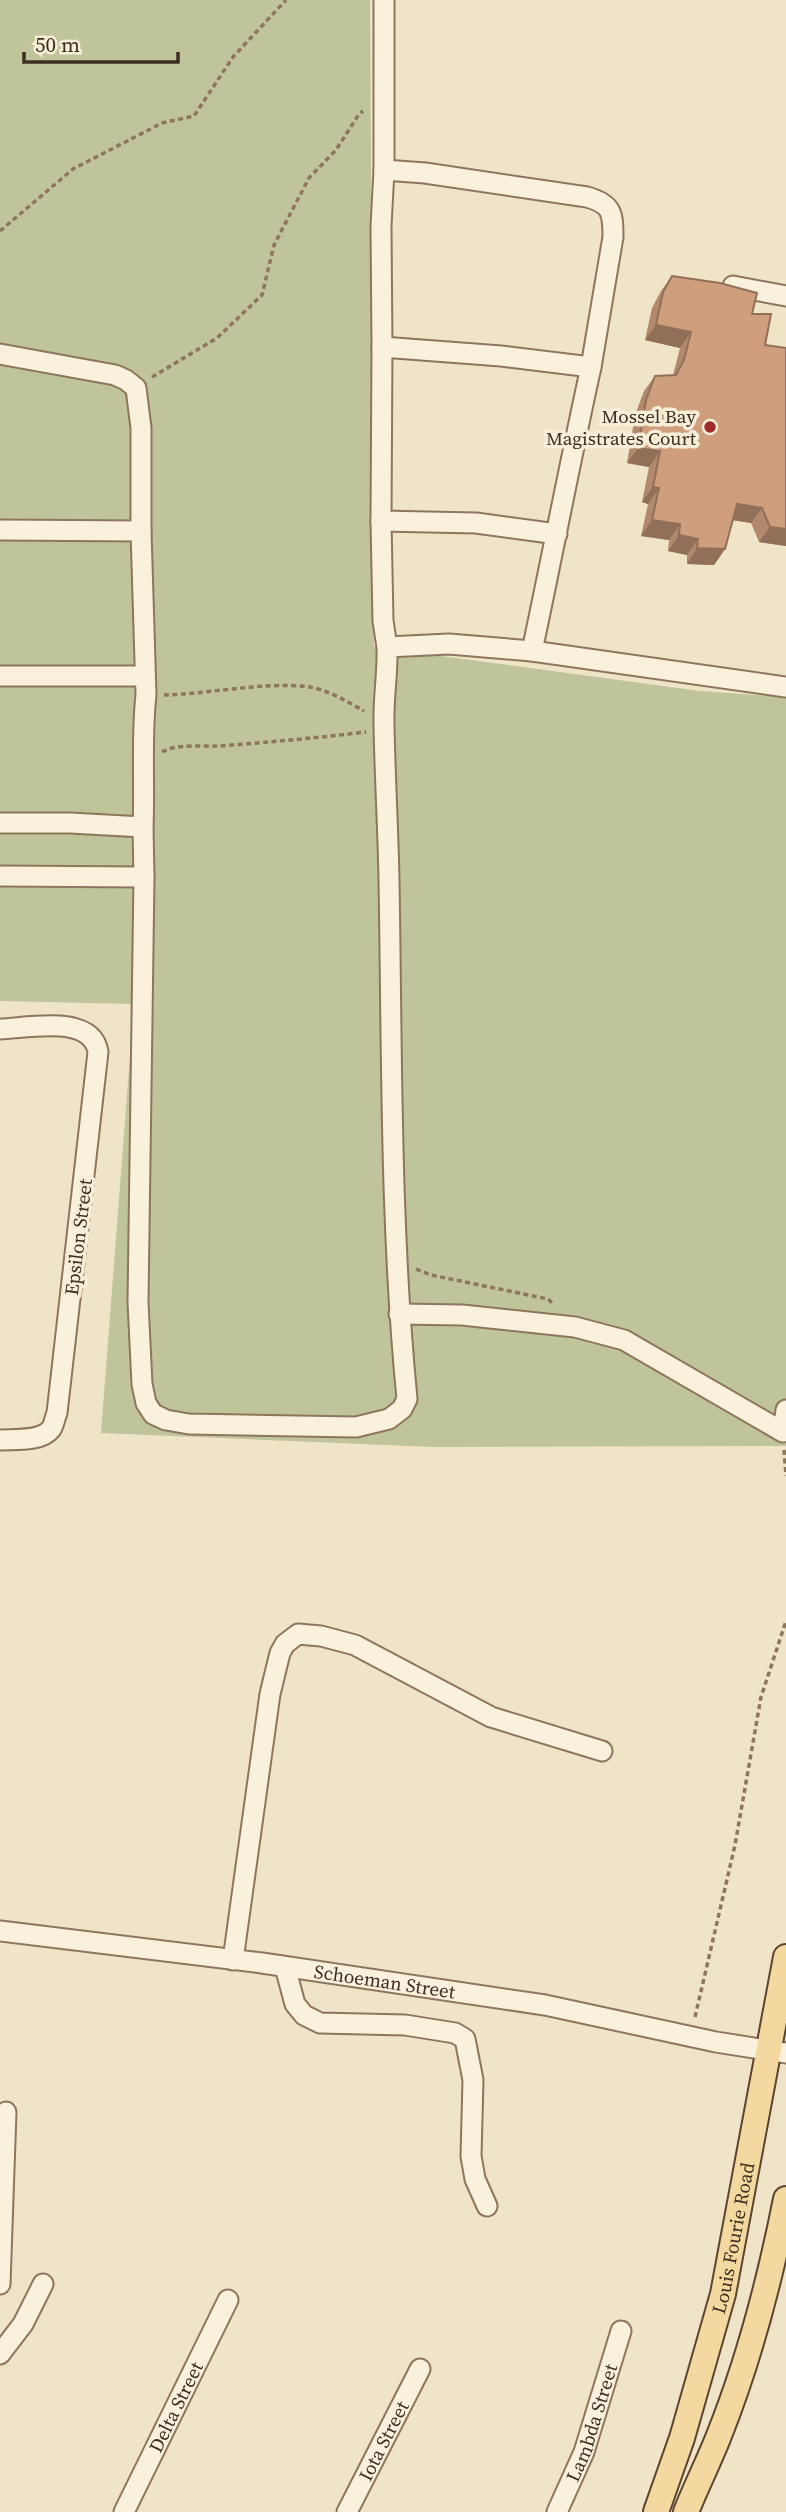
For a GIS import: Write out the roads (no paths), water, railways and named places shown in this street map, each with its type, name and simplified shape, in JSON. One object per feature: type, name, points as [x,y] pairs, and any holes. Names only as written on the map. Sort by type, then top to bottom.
[{"type":"main road","name":"Louis Fourie Road","points":[[656,2512],[682,2438],[723,2294],[777,2052],[786,1957]]},
{"type":"main road","name":"Louis Fourie Road","points":[[686,2512],[719,2437],[741,2373],[765,2294],[786,2199]]},
{"type":"street","points":[[0,354],[115,375],[136,388],[141,428],[145,685],[138,1302],[142,1384],[146,1403],[153,1414],[166,1420],[189,1424],[356,1427],[388,1419],[402,1409],[407,1399],[397,1261],[384,723],[388,674],[383,621],[381,521],[384,0]]},
{"type":"street","points":[[384,170],[425,173],[587,197],[598,200],[609,208],[613,218],[613,237],[591,367],[570,458],[532,652]]},
{"type":"street","points":[[733,286],[786,296]]},
{"type":"street","points":[[383,347],[501,356],[591,367]]},
{"type":"street","points":[[381,521],[476,523],[557,534]]},
{"type":"street","points":[[0,530],[141,531]]},
{"type":"street","points":[[387,647],[449,643],[786,687]]},
{"type":"street","points":[[0,676],[145,685]]},
{"type":"street","points":[[0,823],[143,827]]},
{"type":"street","points":[[0,876],[144,877]]},
{"type":"street","name":"Epsilon Street","points":[[0,1029],[58,1026],[82,1029],[93,1037],[97,1045],[98,1061],[57,1413],[51,1429],[43,1434],[0,1440]]},
{"type":"street","points":[[399,1314],[462,1315],[575,1327],[624,1340],[783,1432],[786,1410]]},
{"type":"street","points":[[233,1960],[270,1694],[280,1653],[298,1634],[321,1636],[355,1646],[491,1717],[602,1751]]},
{"type":"street","name":"Schoeman Street","points":[[0,1931],[285,1967],[545,2005],[716,2042],[777,2052]]},
{"type":"street","points":[[285,1967],[295,2004],[304,2015],[320,2023],[405,2025],[455,2033],[465,2039],[472,2080],[471,2156],[475,2179],[487,2206]]},
{"type":"street","points":[[0,2284],[6,2112]]},
{"type":"street","points":[[0,2354],[23,2324],[43,2284]]},
{"type":"street","name":"Delta Street","points":[[124,2512],[228,2300]]},
{"type":"street","name":"Lambda Street","points":[[557,2512],[584,2452],[621,2331]]},
{"type":"street","name":"Iota Street","points":[[346,2512],[420,2369]]},
{"type":"place","name":"Mossel Bay Magistrates Court","points":[[710,427]]}]
